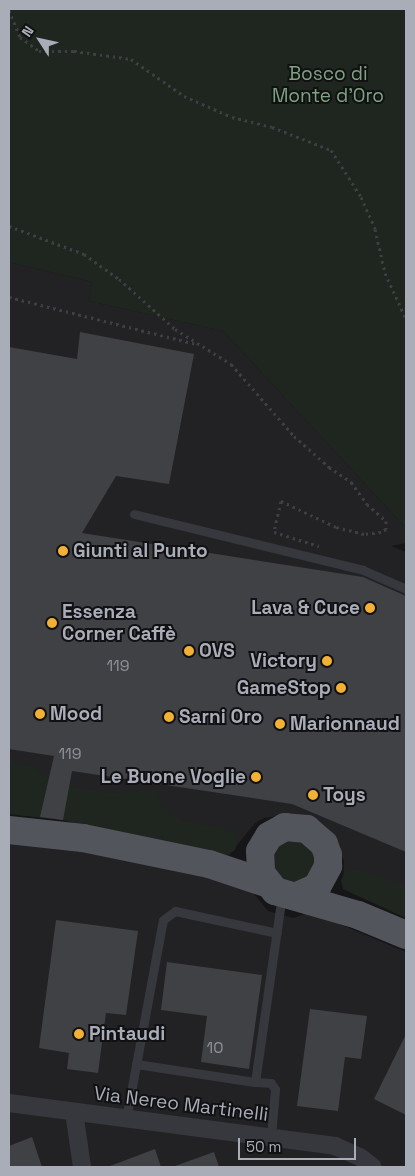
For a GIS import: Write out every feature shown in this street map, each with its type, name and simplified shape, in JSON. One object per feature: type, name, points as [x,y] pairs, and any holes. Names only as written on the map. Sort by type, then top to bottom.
[{"type":"main road","points":[[209,864],[239,860],[260,850],[276,830],[296,826],[307,829],[324,844],[328,866],[324,877],[317,887],[282,891],[260,873],[260,850]]},
{"type":"main road","points":[[9,830],[83,838],[209,864],[282,891],[358,915],[406,934]]},
{"type":"main road","points":[[324,877],[335,897],[358,915]]},
{"type":"street","name":"Via Nereo Martinelli","points":[[9,1103],[335,1146],[355,1154],[373,1167]]},
{"type":"street","points":[[74,1112],[82,1167]]},
{"type":"lane","points":[[134,514],[363,570],[406,589]]},
{"type":"lane","points":[[255,1082],[282,891]]},
{"type":"lane","points":[[126,1119],[163,920],[175,911],[277,933]]},
{"type":"lane","points":[[136,1064],[271,1084],[275,1088],[271,1137]]},
{"type":"path","points":[[9,10],[20,36],[39,51],[74,51],[131,59],[184,96],[232,117],[272,127],[332,150],[357,189],[376,229],[385,273],[406,319]]},
{"type":"path","points":[[9,226],[84,254],[199,345],[231,364],[294,436],[329,467],[351,482],[367,504],[386,522],[386,529],[382,532],[364,534],[336,527],[281,500],[274,532],[326,548]]},
{"type":"path","points":[[9,297],[199,345]]},
{"type":"shaded area","points":[[9,262],[92,282],[89,301],[223,331],[406,528],[406,543],[391,546],[406,552],[406,918],[343,889],[344,861],[339,849],[285,815],[264,818],[255,823],[229,855],[113,833],[63,820],[9,814]]},
{"type":"shaded area","points":[[9,838],[184,871],[250,889],[268,911],[293,918],[311,912],[406,952],[406,1167],[9,1167]]},
{"type":"green space","name":"Bosco di Monte d'Oro","points":[[9,9],[406,9],[406,528],[223,331],[89,301],[92,282],[9,262]]},
{"type":"green space","points":[[9,763],[29,765],[49,779],[69,786],[111,793],[156,790],[159,802],[173,816],[183,821],[229,829],[235,833],[237,845],[234,851],[223,856],[63,820],[9,814]]},
{"type":"green space","points":[[294,839],[306,843],[312,849],[316,861],[312,873],[306,879],[294,883],[282,879],[276,873],[272,861],[276,849],[282,843]]},
{"type":"green space","points":[[358,869],[406,887],[406,918],[343,889],[341,881],[344,873]]},
{"type":"building","points":[[80,332],[194,354],[169,484],[116,476],[82,533],[363,577],[406,596],[406,852],[292,804],[72,771],[63,820],[40,817],[54,756],[9,749],[9,347],[77,359]]},
{"type":"building","points":[[56,920],[138,931],[126,1015],[106,1013],[98,1073],[67,1069],[69,1053],[39,1048]]},
{"type":"building","points":[[167,962],[262,975],[249,1069],[201,1062],[207,1016],[161,1010]]},
{"type":"building","points":[[310,1009],[367,1016],[361,1059],[345,1057],[338,1111],[297,1106]]},
{"type":"building","points":[[406,1034],[406,1115],[374,1099]]},
{"type":"building","points":[[32,1137],[42,1167],[9,1167],[9,1146]]},
{"type":"building","points":[[155,1149],[161,1167],[110,1166]]},
{"type":"building","points":[[214,1152],[219,1167],[175,1166]]},
{"type":"place","name":"Giunti al Punto","points":[[63,551]]},
{"type":"place","name":"Lava & Cuce","points":[[370,608]]},
{"type":"place","name":"Essenza Corner Caffè","points":[[52,623]]},
{"type":"place","name":"OVS","points":[[189,651]]},
{"type":"place","name":"Victory","points":[[327,661]]},
{"type":"place","name":"GameStop","points":[[341,688]]},
{"type":"place","name":"Mood","points":[[40,714]]},
{"type":"place","name":"Sarni Oro","points":[[169,717]]},
{"type":"place","name":"Marionnaud","points":[[280,724]]},
{"type":"place","name":"Le Buone Voglie","points":[[256,777]]},
{"type":"place","name":"Toys","points":[[313,795]]},
{"type":"place","name":"Pintaudi","points":[[79,1034]]}]
